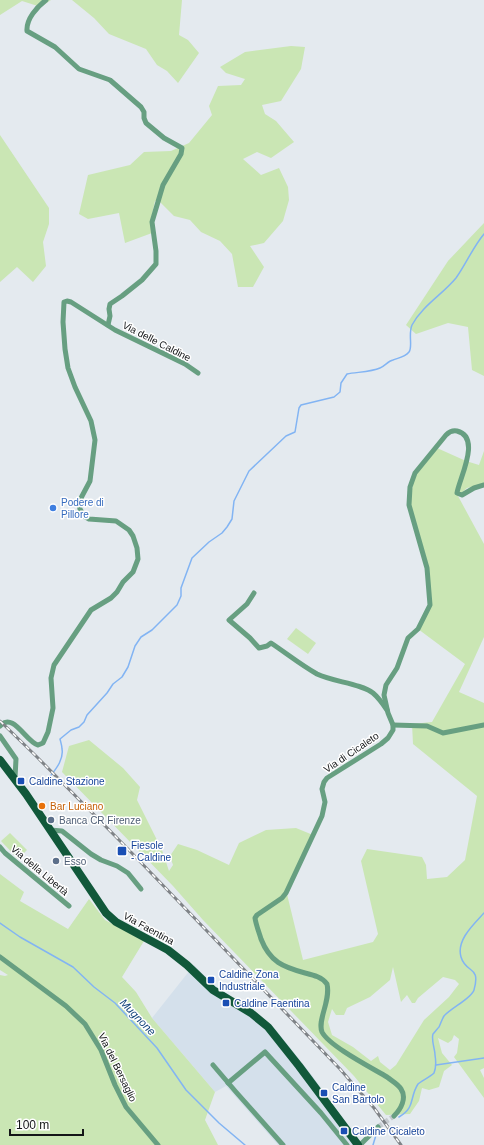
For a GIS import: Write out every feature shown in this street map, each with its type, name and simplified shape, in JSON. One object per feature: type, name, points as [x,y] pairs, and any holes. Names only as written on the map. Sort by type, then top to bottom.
[{"type":"main road","name":"Via Faentina","points":[[0,760],[15,778],[106,913],[116,922],[168,950],[187,965],[213,990],[258,1018],[276,1035],[359,1145]]},
{"type":"street","name":"Via delle Caldine","points":[[46,0],[36,8],[28,25],[27,31],[55,47],[79,69],[104,77],[115,84],[141,106],[144,112],[146,124],[164,138],[182,148],[181,154],[163,185],[152,222],[156,251],[156,264],[142,280],[110,304],[108,325]]},
{"type":"street","name":"Via delle Caldine","points":[[0,726],[4,722],[8,721],[16,726],[34,743],[38,745],[43,743],[48,732],[53,708],[51,678],[54,665],[91,610],[111,598],[117,592],[123,582],[133,572],[138,559],[137,548],[133,536],[128,530],[116,521],[108,519],[89,519],[84,516],[80,509],[79,504],[81,498],[90,481],[95,440],[91,421],[68,368],[65,349],[63,304],[65,301],[71,302],[108,325],[185,364],[198,373]]},
{"type":"street","points":[[388,713],[384,695],[386,685],[397,668],[408,638],[418,630],[430,605],[427,568],[409,505],[410,487],[415,473],[450,432],[460,432],[466,437],[469,445],[466,464],[457,493],[462,495],[474,488],[484,485]]},
{"type":"street","points":[[254,593],[247,604],[229,620],[249,637],[259,648],[267,646],[271,643],[316,673],[372,692],[380,700],[393,725],[427,726],[443,733],[484,725]]},
{"type":"street","name":"Via di Cicaleto","points":[[393,725],[388,738],[381,744],[327,778],[324,782],[322,789],[325,802],[322,816],[286,893],[282,898],[257,915],[255,920],[265,949],[279,964],[314,975],[327,984],[328,995],[321,1023],[322,1031],[326,1038],[401,1088],[404,1095],[403,1101],[401,1108],[394,1116]]},
{"type":"street","points":[[0,736],[16,759],[15,778]]},
{"type":"street","points":[[50,830],[62,831],[101,860],[122,869],[128,873],[141,889]]},
{"type":"street","name":"Via della Libertà","points":[[0,847],[5,853],[69,906]]},
{"type":"street","name":"Via del Bersaglio","points":[[0,957],[66,1006],[85,1024],[101,1050],[123,1102],[158,1145]]},
{"type":"street","points":[[228,1083],[265,1052],[321,1113],[347,1145]]},
{"type":"street","points":[[214,1064],[228,1083],[283,1145]]},
{"type":"street","points":[[321,1113],[330,1107]]},
{"type":"street","points":[[359,1145],[378,1127]]},
{"type":"shaded area","points":[[194,965],[214,985],[254,1012],[276,1030],[311,1074],[362,1145],[278,1145],[226,1086],[215,1092],[152,1018]]},
{"type":"green space","points":[[0,0],[51,0],[41,7],[22,1],[0,15]]},
{"type":"green space","points":[[72,0],[182,0],[179,35],[188,40],[199,53],[178,83],[167,71],[157,65],[146,49],[109,34],[94,18]]},
{"type":"green space","points":[[291,46],[305,47],[301,69],[281,101],[262,105],[265,114],[276,121],[294,142],[271,158],[257,152],[243,159],[261,175],[279,168],[288,187],[289,200],[283,221],[264,243],[250,246],[264,267],[253,287],[238,287],[232,254],[220,241],[201,232],[190,220],[174,216],[160,202],[155,201],[151,219],[152,233],[125,243],[119,213],[88,219],[79,214],[88,175],[130,165],[144,152],[171,151],[189,143],[212,115],[209,106],[218,86],[241,85],[245,79],[226,73],[220,67],[245,52]]},
{"type":"green space","points":[[0,135],[49,208],[49,224],[43,242],[46,266],[33,282],[17,267],[0,282]]},
{"type":"green space","points":[[484,223],[484,376],[472,370],[468,327],[448,323],[416,334],[406,325],[448,261]]},
{"type":"green space","points":[[437,448],[479,465],[484,451],[484,484],[467,488],[458,496],[484,544],[484,637],[459,692],[484,703],[484,1068],[480,1070],[484,1078],[484,1098],[454,1057],[457,1053],[459,1039],[454,1035],[452,1040],[448,1043],[438,1038],[442,1053],[452,1065],[444,1071],[439,1087],[429,1090],[422,1088],[419,1101],[410,1114],[386,1115],[354,1076],[62,772],[69,746],[89,740],[123,768],[140,787],[137,800],[162,850],[169,871],[173,865],[170,856],[178,844],[197,850],[229,865],[239,843],[266,830],[296,828],[313,835],[286,890],[303,960],[373,942],[378,934],[361,861],[367,849],[422,857],[426,865],[427,879],[447,877],[465,860],[477,796],[413,744],[412,724],[432,722],[465,664],[418,629],[430,605],[427,568],[409,505],[415,473]],"holes":[[[393,967],[401,1002],[407,995],[412,1003],[415,1003],[418,998],[443,977],[455,980],[459,984],[449,997],[424,1020],[396,1065],[390,1070],[380,1062],[378,1056],[371,1061],[353,1047],[332,1035],[328,1022],[332,1009],[336,1015],[344,1015],[347,1008],[370,997],[390,980]]]},
{"type":"green space","points":[[296,628],[316,643],[308,654],[287,639]]},
{"type":"green space","points":[[10,833],[27,850],[18,859],[1,841]]},
{"type":"green space","points":[[0,874],[24,892],[20,901],[68,929],[89,899],[105,920],[144,941],[122,977],[136,992],[152,1018],[215,1092],[205,1120],[218,1145],[0,1145],[0,975],[8,975],[0,970]]},
{"type":"waterway","points":[[49,778],[62,757],[60,739],[84,722],[87,715],[113,684],[122,677],[128,667],[135,646],[141,637],[152,630],[177,605],[181,596],[181,588],[192,558],[227,527],[232,519],[234,501],[249,471],[286,436],[295,432],[299,408],[301,405],[334,397],[340,392],[341,383],[347,374],[376,369],[407,354],[411,347],[410,332],[416,318],[456,278],[476,244],[484,234]]},
{"type":"waterway","points":[[399,1117],[408,1110],[418,1084],[434,1073],[436,1062],[432,1039],[433,1034],[439,1027],[444,1016],[465,1000],[474,990],[476,977],[472,970],[463,962],[460,951],[463,939],[471,927],[484,913]]},
{"type":"waterway","name":"Mugnone","points":[[0,923],[20,937],[73,967],[94,987],[115,1003],[157,1048],[186,1090],[219,1123],[245,1145]]},
{"type":"waterway","points":[[436,1065],[484,1058]]},
{"type":"waterway","points":[[373,1145],[376,1135],[380,1130]]},
{"type":"tunnel","points":[[378,1127],[394,1116]]},
{"type":"railway","points":[[0,721],[126,847],[340,1069],[374,1108],[401,1145]]},
{"type":"place","name":"Podere di Pillore","points":[[53,508]]},
{"type":"place","name":"Caldine Stazione","points":[[21,781]]},
{"type":"place","name":"Bar Luciano","points":[[42,806]]},
{"type":"place","name":"Banca CR Firenze","points":[[51,820]]},
{"type":"place","name":"Fiesole - Caldine","points":[[122,851]]},
{"type":"place","name":"Esso","points":[[56,861]]},
{"type":"place","name":"Caldine Zona Industriale","points":[[211,980]]},
{"type":"place","name":"Caldine Faentina","points":[[226,1003]]},
{"type":"place","name":"Caldine San Bartolo","points":[[324,1093]]},
{"type":"place","name":"Caldine Cicaleto","points":[[344,1131]]}]
